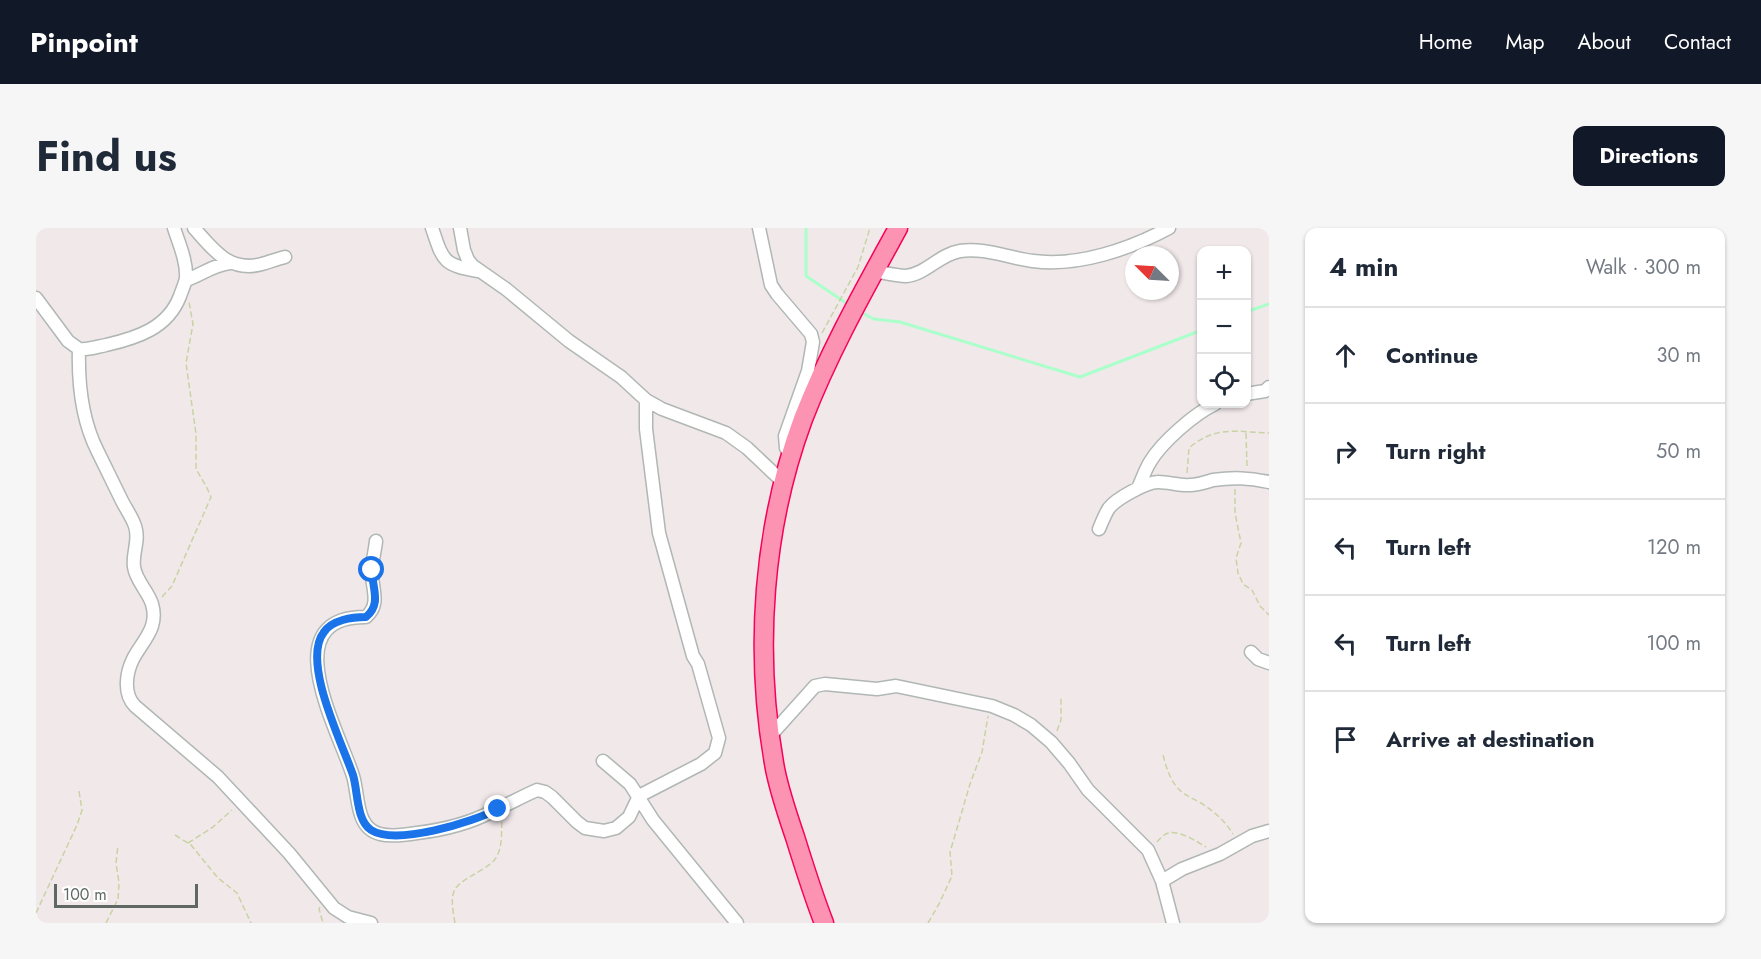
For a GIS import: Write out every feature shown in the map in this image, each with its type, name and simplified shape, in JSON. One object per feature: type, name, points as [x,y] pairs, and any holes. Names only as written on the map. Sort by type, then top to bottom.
[{"type":"highway","points":[[824,923],[788,816],[774,764],[763,653],[769,561],[783,482],[804,418],[825,366],[898,228]]},
{"type":"street","points":[[36,298],[68,340],[79,349],[87,350],[124,340],[159,325],[173,310],[186,280],[184,261],[174,228]]},
{"type":"street","points":[[194,228],[230,263]]},
{"type":"street","points":[[432,228],[444,258],[450,264],[479,271]]},
{"type":"street","points":[[459,228],[468,260],[479,271],[506,289],[583,352],[621,377],[646,400],[662,409],[726,433],[747,448],[783,482]]},
{"type":"street","points":[[759,228],[771,285],[811,334],[813,342],[808,371],[785,436],[786,448],[790,456]]},
{"type":"street","points":[[874,271],[908,276],[948,254],[961,250],[976,250],[1030,261],[1058,262],[1098,256],[1123,249],[1169,228]]},
{"type":"street","points":[[186,280],[215,266],[230,263],[253,265],[285,257]]},
{"type":"street","points":[[79,349],[78,369],[86,421],[96,450],[134,524],[137,544],[134,567],[137,578],[152,605],[152,625],[144,644],[133,659],[127,678],[127,693],[130,701],[218,777],[289,853],[334,908],[348,917],[371,923]]},
{"type":"street","points":[[1251,393],[1264,391],[1269,387]]},
{"type":"street","points":[[376,541],[372,570],[376,593],[373,608],[366,617],[349,619],[329,627],[319,639],[317,649],[318,669],[326,702],[353,777],[357,803],[369,829],[379,834],[407,835],[428,832],[473,820],[537,790],[552,797],[585,828],[604,831],[616,828],[628,817],[639,796],[701,764],[715,753],[719,738],[698,664],[693,656],[659,533],[646,429],[646,400]]},
{"type":"street","points":[[1138,488],[1149,463],[1158,452],[1192,417],[1208,408]]},
{"type":"street","points":[[1099,529],[1104,516],[1115,501],[1152,482],[1189,486],[1234,477],[1247,477],[1269,483]]},
{"type":"street","points":[[1251,652],[1258,659],[1269,663]]},
{"type":"street","points":[[771,735],[815,686],[825,684],[876,688],[896,686],[992,706],[1014,715],[1051,742],[1088,790],[1148,850],[1162,880],[1173,923]]},
{"type":"street","points":[[603,761],[630,784],[653,820],[737,923]]},
{"type":"street","points":[[1162,880],[1182,869],[1220,854],[1252,836],[1269,831]]},
{"type":"path","points":[[813,342],[825,330],[858,267],[870,228]]},
{"type":"path","points":[[152,605],[172,586],[211,500],[210,493],[196,469],[196,434],[186,363],[193,324],[189,300]]},
{"type":"path","points":[[1246,432],[1247,477]]},
{"type":"path","points":[[1189,486],[1187,464],[1190,447],[1214,433],[1269,433]]},
{"type":"path","points":[[1234,477],[1234,513],[1241,543],[1236,558],[1238,573],[1243,584],[1252,590],[1260,606],[1269,615]]},
{"type":"path","points":[[1051,742],[1061,720],[1061,697]]},
{"type":"path","points":[[928,923],[952,876],[950,852],[965,799],[982,752],[987,720],[992,706]]},
{"type":"path","points":[[1163,755],[1175,784],[1185,795],[1210,809],[1220,818],[1228,826],[1238,843]]},
{"type":"path","points":[[36,913],[77,825],[82,810],[78,790]]},
{"type":"path","points":[[188,843],[213,827],[242,802]]},
{"type":"path","points":[[455,923],[453,891],[458,884],[491,864],[496,857],[501,845],[504,806]]},
{"type":"path","points":[[1148,850],[1164,834],[1170,833],[1184,836],[1220,854]]},
{"type":"path","points":[[175,835],[188,843],[218,878],[237,893],[251,923]]},
{"type":"path","points":[[106,923],[118,899],[117,845]]},
{"type":"waterway","points":[[806,228],[806,276],[849,305]]},
{"type":"waterway","points":[[1251,310],[1269,304]]},
{"type":"waterway","points":[[860,312],[874,319],[900,322],[1080,377],[1197,332]]},
{"type":"route","points":[[372,570],[376,593],[369,615],[340,621],[329,627],[319,639],[317,649],[318,669],[326,702],[353,777],[357,803],[363,819],[369,829],[379,834],[407,835],[473,820],[498,809]]}]
